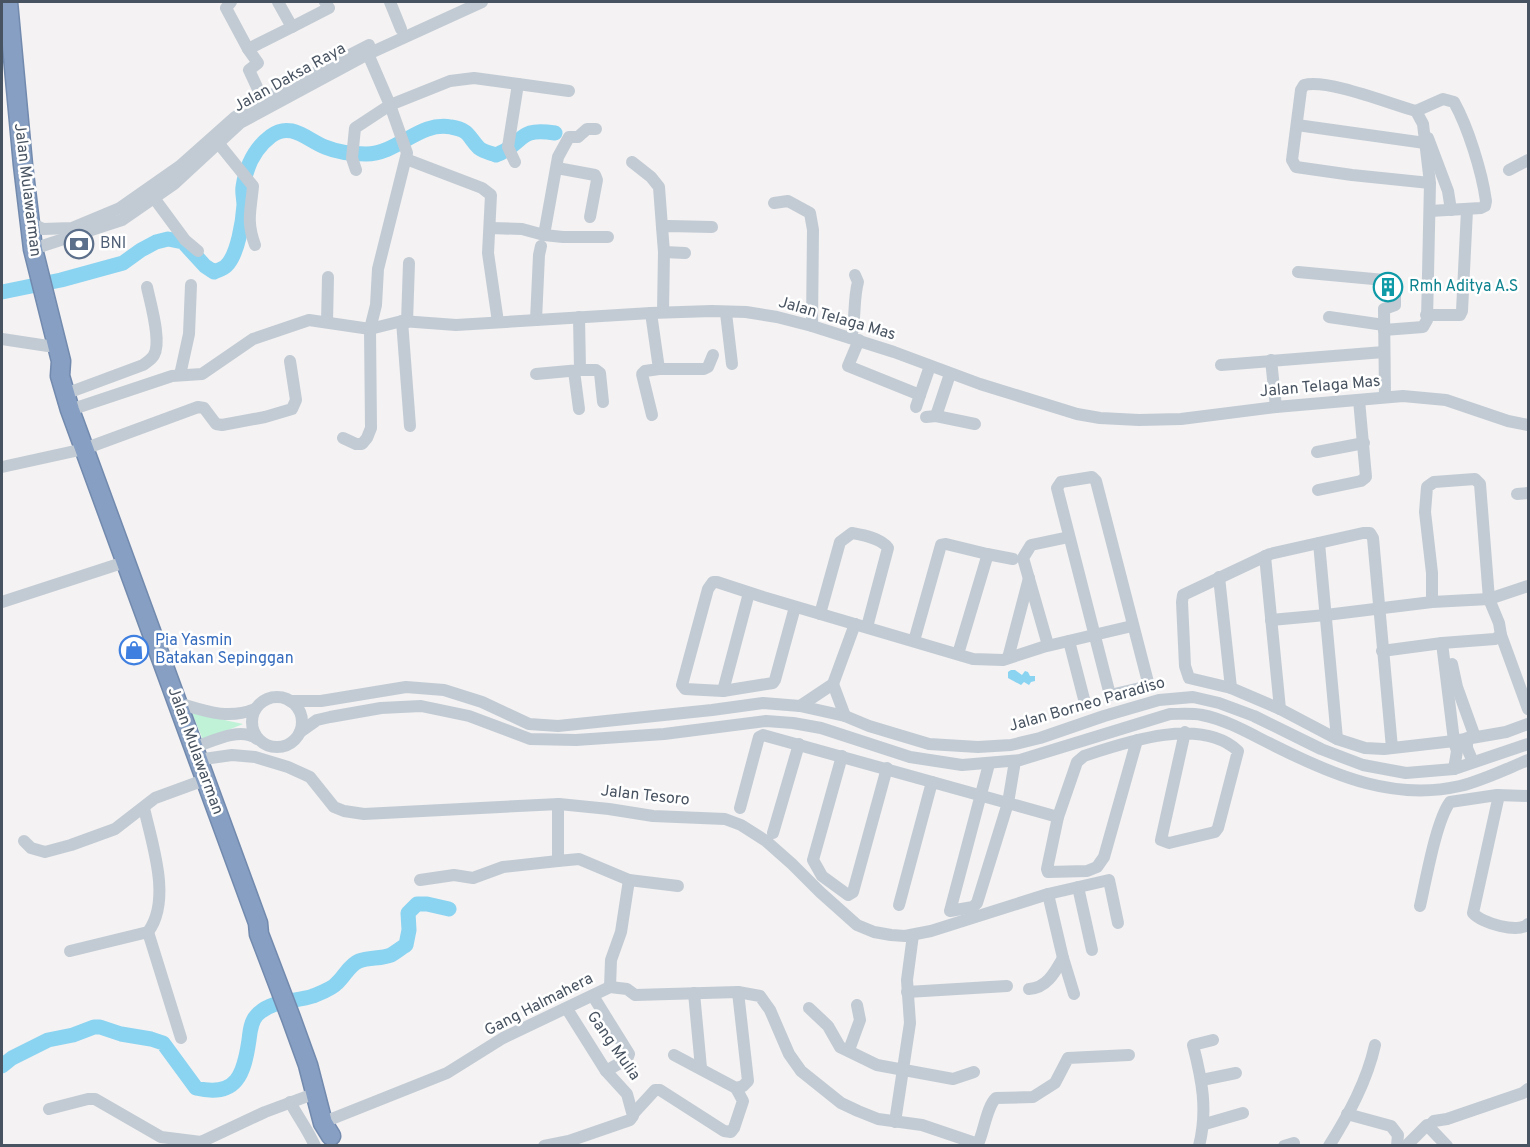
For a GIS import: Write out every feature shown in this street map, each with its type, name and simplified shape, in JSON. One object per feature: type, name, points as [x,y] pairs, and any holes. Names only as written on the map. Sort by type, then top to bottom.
[{"type":"highway","name":"Jalan Mulawarman","points":[[8,2],[34,277]]},
{"type":"highway","name":"Jalan Mulawarman","points":[[2,69],[22,253],[34,277],[42,308],[61,361],[65,393]]},
{"type":"highway","name":"Jalan Mulawarman","points":[[42,308],[52,365],[65,393],[160,660],[178,703],[258,923],[259,934],[295,1016],[317,1059],[332,1134]]},
{"type":"highway","name":"Jalan Mulawarman","points":[[295,1016],[326,1130],[332,1134]]},
{"type":"street","points":[[231,2],[226,8],[258,63],[249,70],[263,100]]},
{"type":"street","points":[[278,2],[292,27]]},
{"type":"street","points":[[248,49],[329,8],[325,2]]},
{"type":"street","points":[[390,2],[401,29]]},
{"type":"street","name":"Jalan Daksa Raya","points":[[33,249],[120,207],[154,185],[180,166],[234,118],[263,100],[401,29],[464,2]]},
{"type":"street","name":"Jalan Daksa Raya","points":[[30,223],[43,229],[71,232],[122,220],[174,184],[240,123],[368,54],[481,2]]},
{"type":"street","points":[[343,438],[356,444],[362,444],[368,438],[371,428],[370,330],[376,305],[378,269],[405,152],[390,105],[368,54]]},
{"type":"street","points":[[353,159],[356,128],[390,105],[450,81],[474,78],[569,91]]},
{"type":"street","points":[[511,156],[518,84]]},
{"type":"street","points":[[1430,183],[1296,167],[1292,160],[1301,90],[1304,85],[1331,87],[1416,111],[1443,99],[1450,99],[1454,102],[1478,166],[1486,201],[1485,206],[1467,210],[1430,211]]},
{"type":"street","points":[[1329,317],[1384,328],[1423,327],[1426,315],[1430,183],[1425,137],[1416,111]]},
{"type":"street","points":[[1297,126],[1425,137],[1431,143],[1448,191],[1451,210]]},
{"type":"street","points":[[536,320],[538,255],[558,157],[570,137],[578,137],[587,129],[596,129]]},
{"type":"street","points":[[219,144],[253,186],[248,218],[255,245]]},
{"type":"street","points":[[405,152],[488,192],[492,201],[488,253],[498,322]]},
{"type":"street","points":[[1509,170],[1528,160]]},
{"type":"street","points":[[632,162],[657,183],[659,190],[664,252],[657,312],[659,369]]},
{"type":"street","points":[[557,168],[595,175],[597,180],[590,217]]},
{"type":"street","points":[[154,198],[185,240],[198,251]]},
{"type":"street","points":[[774,203],[788,201],[810,213],[813,230],[812,326]]},
{"type":"street","points":[[1426,315],[1460,315],[1462,311],[1467,210]]},
{"type":"street","points":[[662,228],[712,226]]},
{"type":"street","points":[[490,228],[522,229],[542,240],[608,237]]},
{"type":"street","points":[[664,252],[685,253]]},
{"type":"street","points":[[409,263],[405,322],[410,426]]},
{"type":"street","points":[[1298,272],[1395,281],[1395,305],[1384,309],[1384,397]]},
{"type":"street","points":[[855,275],[858,282],[855,339],[845,365],[918,401],[930,366]]},
{"type":"street","points":[[327,322],[328,277]]},
{"type":"street","points":[[180,375],[189,334],[191,285]]},
{"type":"street","points":[[65,393],[143,365],[153,357],[156,349],[156,336],[147,287]]},
{"type":"street","name":"Jalan Telaga Mas","points":[[65,393],[106,396],[180,375],[202,374],[253,339],[309,320],[370,330],[405,322],[456,325],[657,312],[746,312],[812,326],[894,352],[950,374],[1077,414],[1100,418],[1180,419],[1276,407],[1412,396],[1446,400],[1508,422],[1528,425]]},
{"type":"street","points":[[726,312],[732,364]]},
{"type":"street","points":[[579,317],[577,370],[579,409]]},
{"type":"street","points":[[2,339],[48,346]]},
{"type":"street","points":[[1221,365],[1384,352]]},
{"type":"street","points":[[652,415],[642,374],[645,371],[704,369],[708,367],[712,355]]},
{"type":"street","points":[[1271,360],[1276,407]]},
{"type":"street","points":[[2,466],[84,449],[198,407],[204,408],[216,424],[222,425],[292,409],[296,400],[290,362]]},
{"type":"street","points":[[536,374],[596,370],[600,373],[603,402]]},
{"type":"street","points":[[950,374],[931,417],[975,424]]},
{"type":"street","points":[[1318,490],[1364,479],[1367,475],[1359,399]]},
{"type":"street","points":[[1317,452],[1364,443]]},
{"type":"street","points":[[1094,478],[1132,626],[1149,686],[1110,695],[1057,486],[1061,482],[1094,478]]},
{"type":"street","points":[[1432,602],[1432,573],[1425,512],[1427,487],[1434,482],[1475,479],[1480,484],[1489,599],[1528,709]]},
{"type":"street","points":[[800,706],[833,684],[861,625],[888,548],[885,543],[852,533],[840,542],[820,614]]},
{"type":"street","points":[[1392,748],[1373,538],[1370,533],[1265,556],[1183,595],[1185,666],[1189,678],[1231,688],[1280,709],[1336,739],[1365,748],[1392,748],[1506,732],[1528,724]]},
{"type":"street","points":[[1048,645],[1023,558],[1031,545],[1069,537]]},
{"type":"street","points":[[1320,543],[1336,739]]},
{"type":"street","points":[[914,640],[942,545],[1013,559]]},
{"type":"street","points":[[958,654],[987,554]]},
{"type":"street","points":[[1265,556],[1280,709]]},
{"type":"street","points":[[2,602],[125,562]]},
{"type":"street","points":[[1008,658],[1029,577]]},
{"type":"street","points":[[1219,577],[1231,688]]},
{"type":"street","points":[[795,606],[776,680],[769,684],[723,691],[683,688],[688,655],[710,585],[717,582],[983,660],[1003,660],[1048,645],[1132,626]]},
{"type":"street","points":[[1271,620],[1379,610],[1432,602],[1489,599],[1528,586]]},
{"type":"street","points":[[723,691],[749,593]]},
{"type":"street","points":[[1382,651],[1495,639],[1501,635]]},
{"type":"street","points":[[1069,641],[1085,703]]},
{"type":"street","points":[[1444,643],[1471,738],[1467,748],[1473,762]]},
{"type":"street","points":[[1444,643],[1457,751],[1454,769]]},
{"type":"street","points":[[833,684],[845,716]]},
{"type":"street","name":"Jalan Borneo Paradiso","points":[[290,700],[321,701],[406,687],[444,690],[482,702],[529,723],[558,726],[763,703],[800,706],[845,716],[869,726],[929,744],[978,747],[1011,745],[1160,700],[1193,697],[1219,703],[1254,716],[1321,749],[1363,765],[1406,773],[1454,769],[1528,744]]},
{"type":"street","points":[[178,703],[232,716],[255,709],[267,698],[283,697],[290,700],[301,714],[302,723],[296,739],[280,747],[264,744],[251,734],[238,734],[195,754]]},
{"type":"street","points":[[300,732],[317,720],[381,708],[421,706],[469,716],[530,739],[576,740],[664,734],[766,721],[820,728],[910,757],[962,765],[1015,761],[1170,714],[1184,714],[1203,715],[1227,724],[1338,776],[1371,785],[1408,791],[1460,786],[1528,760]]},
{"type":"street","points":[[255,709],[251,721],[257,738]]},
{"type":"street","points":[[1137,740],[1104,857],[1097,867],[1087,871],[1048,872],[1058,817],[1077,762],[1084,756],[1137,740],[1185,732],[1231,744],[1238,751],[1218,828],[1211,834],[1169,843],[1161,840],[1185,732]]},
{"type":"street","points":[[740,808],[759,737],[767,735],[1058,817]]},
{"type":"street","points":[[773,833],[799,744]]},
{"type":"street","points":[[947,764],[948,745]]},
{"type":"street","points":[[1316,765],[1321,749]]},
{"type":"street","name":"Jalan Tesoro","points":[[195,754],[255,757],[288,767],[310,777],[333,807],[364,814],[558,804],[609,808],[653,816],[725,819],[741,825],[766,841],[857,925],[873,932],[891,935],[932,931],[1048,894],[1109,880],[1118,923]]},
{"type":"street","points":[[842,756],[813,860],[822,876],[848,895],[853,892],[887,768]]},
{"type":"street","points":[[989,764],[950,911],[973,907],[977,903],[1008,803],[1015,761]]},
{"type":"street","points":[[24,842],[31,848],[45,852],[71,845],[115,829],[155,798],[196,783],[206,782]]},
{"type":"street","points":[[899,905],[933,782]]},
{"type":"street","points":[[1420,906],[1438,833],[1450,802],[1499,795],[1528,796]]},
{"type":"street","points":[[1499,795],[1473,913],[1478,920],[1518,929],[1528,924]]},
{"type":"street","points":[[558,804],[558,861]]},
{"type":"street","points":[[70,951],[148,932],[152,927],[160,896],[157,867],[144,808]]},
{"type":"street","points":[[420,880],[454,875],[473,878],[503,867],[579,859],[629,880],[678,886]]},
{"type":"street","points":[[610,987],[611,960],[621,932],[629,880]]},
{"type":"street","points":[[1078,887],[1092,950]]},
{"type":"street","points":[[1048,894],[1074,994]]},
{"type":"street","points":[[148,932],[182,1038]]},
{"type":"street","points":[[895,1122],[910,1023],[907,992],[913,934]]},
{"type":"street","points":[[1029,989],[1037,989],[1046,983],[1063,958]]},
{"type":"street","points":[[907,992],[1007,986]]},
{"type":"street","name":"Gang Halmahera","points":[[332,1134],[447,1073],[503,1038],[610,987],[627,989],[635,995],[738,992],[760,996],[765,1001],[789,1054],[809,1078],[841,1103],[858,1112],[895,1122],[922,1125],[978,1144],[996,1098],[1033,1097],[1055,1083],[1068,1058],[1129,1056]]},
{"type":"street","points":[[735,1088],[743,1086],[748,1081],[738,992]]},
{"type":"street","points":[[694,993],[701,1068]]},
{"type":"street","points":[[593,996],[628,1054],[627,1059],[606,1071]]},
{"type":"street","points":[[849,1050],[860,1020],[858,1005]]},
{"type":"street","points":[[809,1008],[828,1026],[840,1047],[877,1065],[954,1079],[974,1072]]},
{"type":"street","name":"Gang Mulia","points":[[567,1009],[606,1071],[627,1094],[633,1114]]},
{"type":"street","points":[[1199,1146],[1205,1124],[1202,1080],[1193,1045],[1213,1040]]},
{"type":"street","points":[[1329,1146],[1370,1067],[1376,1045]]},
{"type":"street","points":[[544,1146],[570,1143],[630,1120],[655,1090],[660,1090],[724,1131],[731,1132],[743,1101],[735,1088],[674,1054]]},
{"type":"street","points":[[1202,1080],[1236,1073]]},
{"type":"street","points":[[1406,1146],[1425,1126],[1429,1126],[1434,1121],[1447,1119],[1523,1093],[1528,1089]]},
{"type":"street","points":[[49,1109],[95,1099],[161,1137],[199,1144],[265,1112],[316,1093]]},
{"type":"street","points":[[290,1102],[299,1120],[310,1133],[315,1146]]},
{"type":"street","points":[[1205,1124],[1243,1113]]},
{"type":"street","points":[[1347,1114],[1391,1126],[1398,1135],[1397,1146]]},
{"type":"street","points":[[1429,1126],[1447,1146]]},
{"type":"green space","points":[[192,713],[243,724],[203,740]]},
{"type":"water","points":[[1011,670],[1022,675],[1025,671],[1028,672],[1030,676],[1035,676],[1035,681],[1029,685],[1024,682],[1021,685],[1008,678],[1008,672]]},
{"type":"waterway","points":[[2,292],[61,280],[123,263],[141,250],[168,239],[183,242],[205,266],[214,272],[223,268],[234,254],[239,237],[246,172],[260,146],[278,132],[292,131],[330,149],[366,154],[378,153],[429,129],[439,126],[451,127],[465,132],[479,148],[496,155],[513,146],[527,134],[555,133]]},
{"type":"waterway","points":[[2,1066],[12,1058],[48,1040],[100,1027],[163,1043],[196,1088],[221,1090],[229,1086],[241,1073],[252,1023],[263,1010],[276,1004],[326,991],[356,963],[391,955],[406,945],[409,930],[408,913],[417,904],[449,909]]},
{"type":"place","name":"BNI","points":[[79,244]]},
{"type":"place","name":"Rmh Aditya A.S","points":[[1388,287]]},
{"type":"place","name":"Pia Yasmin Batakan Sepinggan","points":[[134,650]]}]
